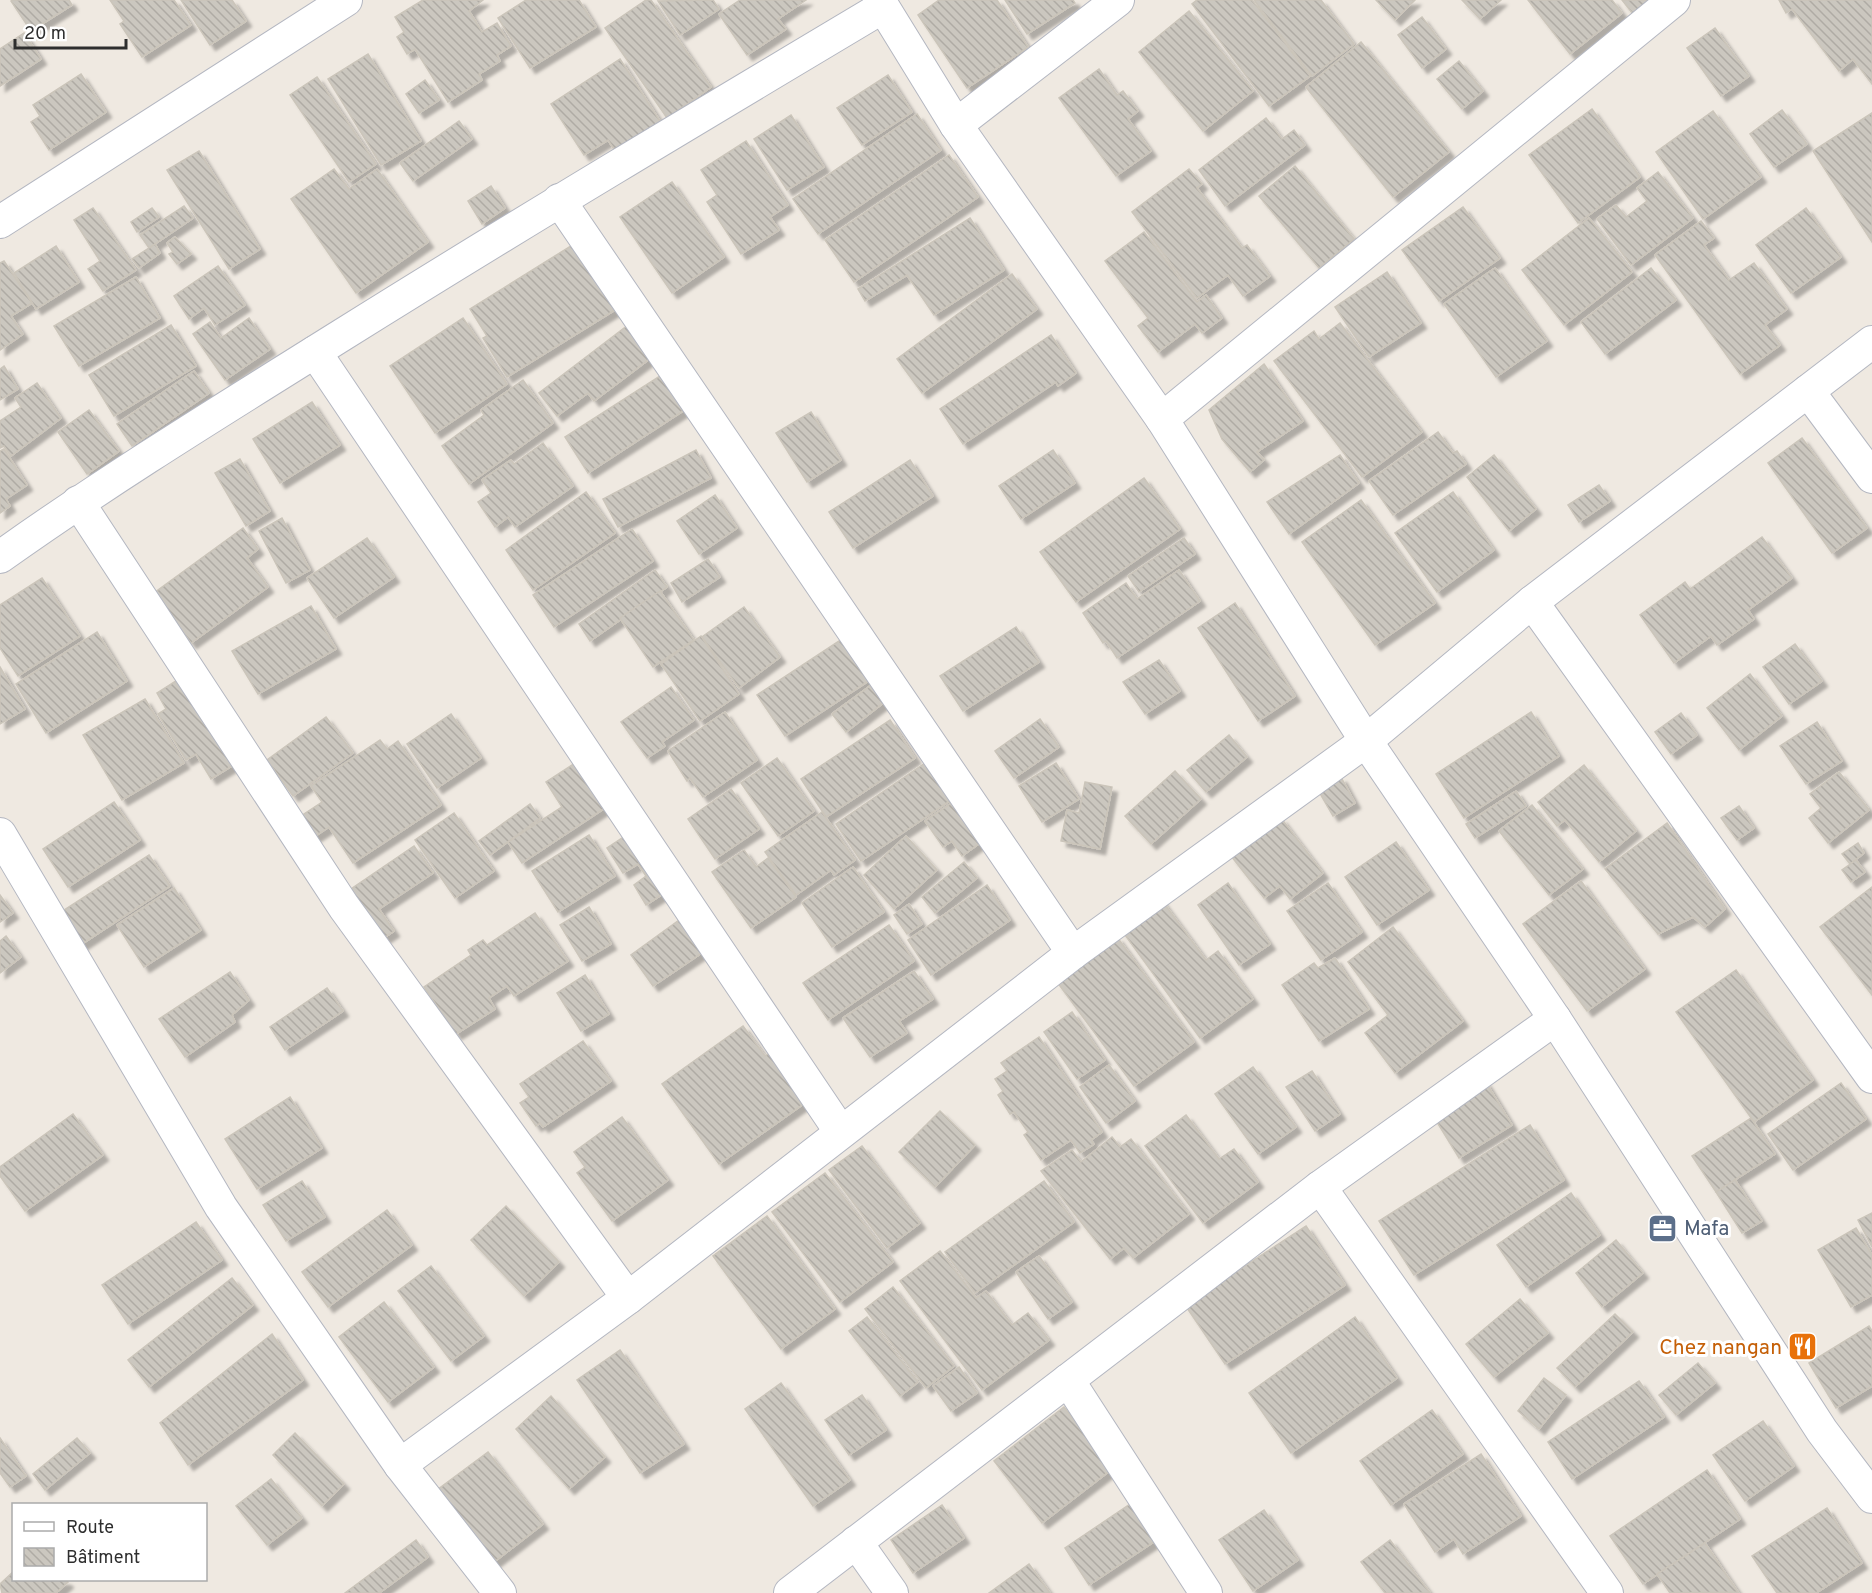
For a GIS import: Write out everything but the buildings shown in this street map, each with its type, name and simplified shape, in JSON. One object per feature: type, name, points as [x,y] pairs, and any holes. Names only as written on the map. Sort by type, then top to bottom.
[{"type":"street","points":[[0,222],[346,0]]},
{"type":"street","points":[[956,125],[1118,0]]},
{"type":"street","points":[[1162,419],[1674,0]]},
{"type":"street","points":[[0,557],[78,502],[315,352],[881,3],[956,125],[1162,419],[1366,741],[1555,1019],[1822,1431],[1872,1497]]},
{"type":"street","points":[[559,200],[1073,953]]},
{"type":"street","points":[[400,1465],[627,1298],[1073,953],[1366,741],[1532,602],[1872,342]]},
{"type":"street","points":[[315,352],[840,1131]]},
{"type":"street","points":[[1808,391],[1872,477]]},
{"type":"street","points":[[78,502],[344,907],[627,1298]]},
{"type":"street","points":[[1532,602],[1872,1077]]},
{"type":"street","points":[[0,834],[221,1207],[400,1465],[500,1593]]},
{"type":"street","points":[[790,1593],[1320,1187],[1555,1019]]},
{"type":"street","points":[[1320,1187],[1607,1593]]},
{"type":"street","points":[[1068,1380],[1206,1593]]},
{"type":"street","points":[[856,1542],[892,1593]]},
{"type":"place","name":"Mafa","points":[[1663,1228]]},
{"type":"place","name":"Chez nangan","points":[[1803,1347]]}]
